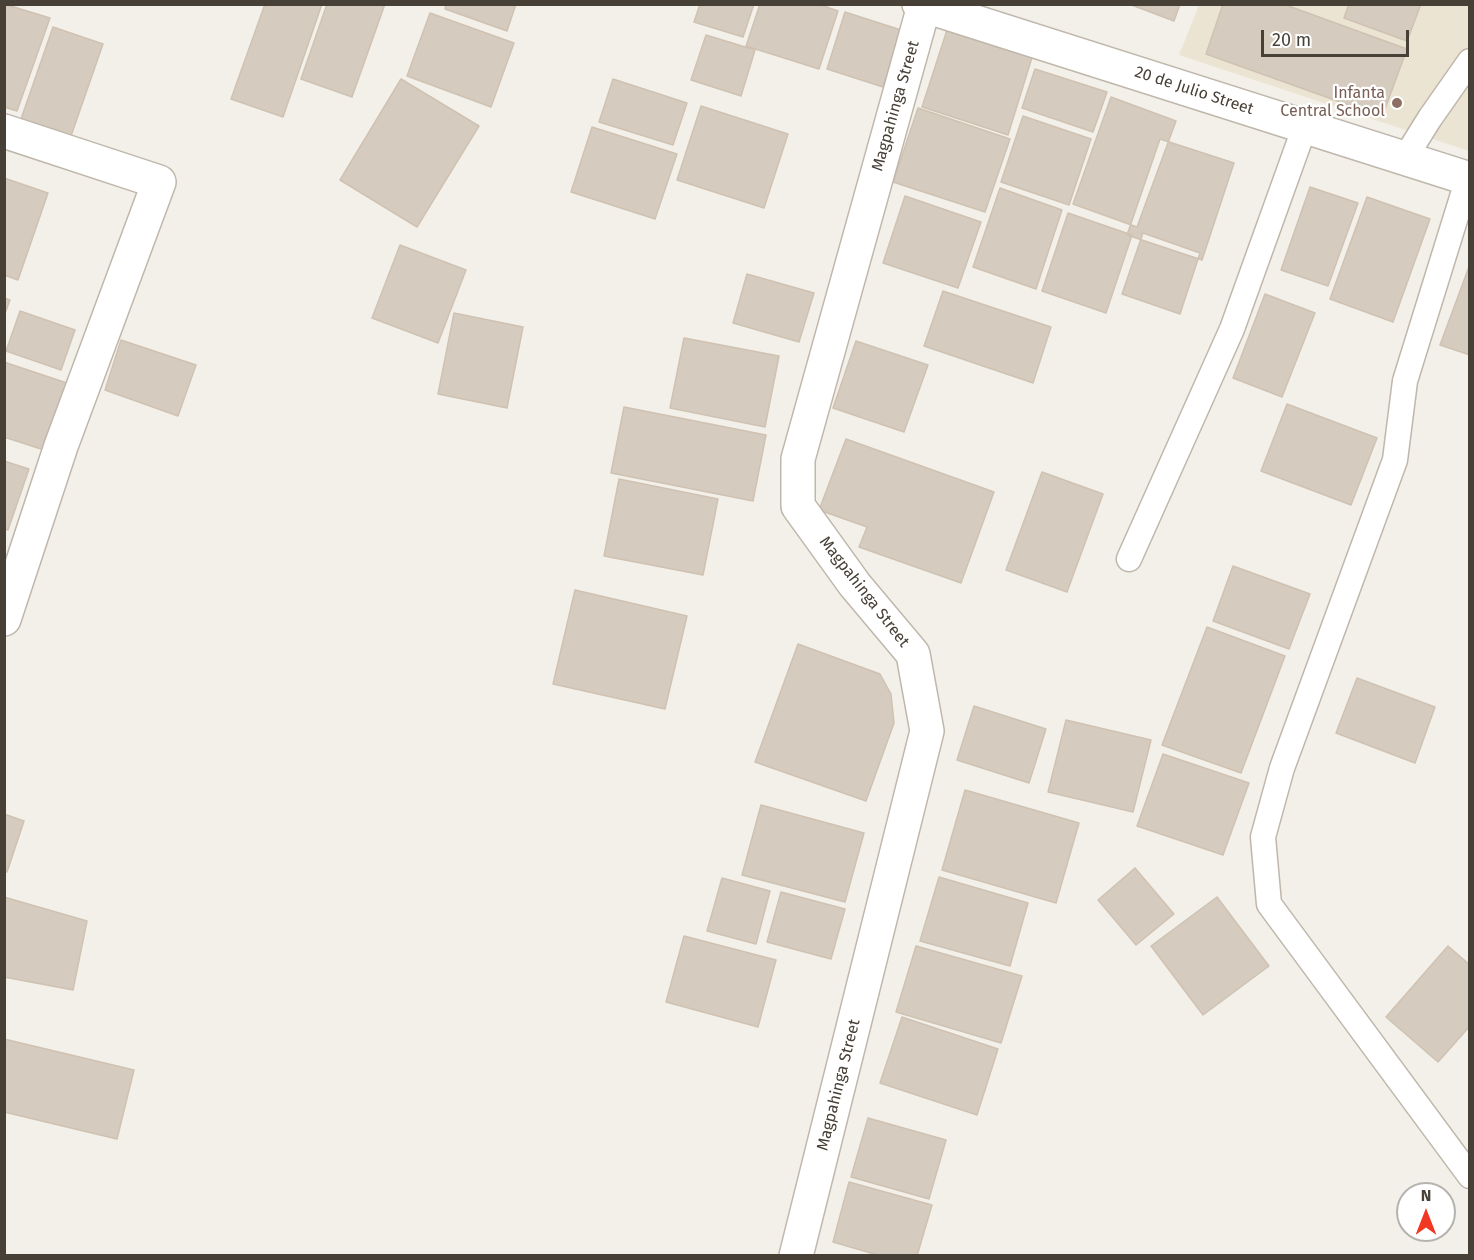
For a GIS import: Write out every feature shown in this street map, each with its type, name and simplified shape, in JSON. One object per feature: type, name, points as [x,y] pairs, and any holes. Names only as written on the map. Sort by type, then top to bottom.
[{"type":"street","name":"20 de Julio Street","points":[[921,5],[1469,178]]},
{"type":"street","name":"Magpahinga Street","points":[[796,1256],[927,730],[913,654],[855,585],[798,506],[798,459],[921,5]]},
{"type":"street","points":[[4,131],[159,182],[61,446],[4,619]]},
{"type":"lane","points":[[1405,159],[1430,118],[1470,61]]},
{"type":"lane","points":[[1129,559],[1232,329],[1305,126]]},
{"type":"lane","points":[[1469,178],[1405,381],[1395,460],[1282,768],[1263,837],[1269,904],[1470,1176]]},
{"type":"shaded area","name":"Infanta Central School","points":[[1199,5],[1469,5],[1469,151],[1179,55]]},
{"type":"building","points":[[4,4],[50,18],[17,111],[4,107]]},
{"type":"building","points":[[265,4],[322,4],[283,117],[231,99]]},
{"type":"building","points":[[327,4],[385,4],[352,97],[301,79]]},
{"type":"building","points":[[446,4],[516,4],[507,31],[445,9]]},
{"type":"building","points":[[700,4],[754,4],[743,37],[694,22]]},
{"type":"building","points":[[760,4],[818,4],[838,11],[819,69],[746,46]]},
{"type":"building","points":[[1129,4],[1180,4],[1174,21]]},
{"type":"building","points":[[1223,4],[1283,4],[1407,49],[1382,117],[1206,54]]},
{"type":"building","points":[[1349,4],[1421,4],[1407,41],[1344,18]]},
{"type":"building","points":[[845,12],[901,30],[883,87],[827,69]]},
{"type":"building","points":[[430,13],[514,43],[491,107],[407,76]]},
{"type":"building","points":[[949,24],[1034,51],[1008,135],[922,107]]},
{"type":"building","points":[[53,27],[103,44],[71,136],[21,119]]},
{"type":"building","points":[[706,35],[755,50],[741,96],[691,80]]},
{"type":"building","points":[[1035,69],[1107,92],[1093,132],[1022,108]]},
{"type":"building","points":[[401,79],[479,126],[417,227],[340,180]]},
{"type":"building","points":[[613,79],[687,103],[673,145],[599,122]]},
{"type":"building","points":[[1111,97],[1176,121],[1137,227],[1073,204]]},
{"type":"building","points":[[701,106],[788,134],[764,208],[677,180]]},
{"type":"building","points":[[918,108],[1010,139],[985,212],[893,182]]},
{"type":"building","points":[[1023,116],[1091,139],[1069,205],[1001,182]]},
{"type":"building","points":[[592,127],[677,154],[655,219],[571,192]]},
{"type":"building","points":[[1160,139],[1234,163],[1202,260],[1127,235]]},
{"type":"building","points":[[4,178],[48,193],[18,280],[4,275]]},
{"type":"building","points":[[1310,187],[1358,203],[1328,286],[1281,270]]},
{"type":"building","points":[[1000,188],[1062,210],[1036,289],[973,267]]},
{"type":"building","points":[[905,196],[981,222],[958,288],[883,263]]},
{"type":"building","points":[[1367,197],[1430,219],[1393,322],[1330,299]]},
{"type":"building","points":[[1068,213],[1132,235],[1106,313],[1042,291]]},
{"type":"building","points":[[1143,233],[1200,253],[1180,314],[1122,294]]},
{"type":"building","points":[[400,245],[466,270],[438,343],[372,318]]},
{"type":"building","points":[[1470,264],[1470,355],[1440,345]]},
{"type":"building","points":[[747,274],[814,293],[799,342],[733,323]]},
{"type":"building","points":[[943,291],[1051,327],[1033,383],[924,346]]},
{"type":"building","points":[[1265,294],[1315,313],[1282,397],[1233,378]]},
{"type":"building","points":[[4,298],[10,300],[4,316]]},
{"type":"building","points":[[20,311],[75,330],[61,370],[6,351]]},
{"type":"building","points":[[454,313],[523,327],[507,408],[438,394]]},
{"type":"building","points":[[684,338],[779,356],[765,427],[670,408]]},
{"type":"building","points":[[121,340],[196,365],[178,416],[105,390]]},
{"type":"building","points":[[856,341],[928,365],[904,432],[833,408]]},
{"type":"building","points":[[4,362],[67,383],[44,450],[4,437]]},
{"type":"building","points":[[1287,404],[1377,438],[1351,505],[1261,471]]},
{"type":"building","points":[[624,407],[766,435],[753,501],[611,473]]},
{"type":"building","points":[[846,439],[994,492],[961,583],[859,547],[867,527],[819,510]]},
{"type":"building","points":[[4,461],[29,469],[8,530],[4,529]]},
{"type":"building","points":[[1042,472],[1103,494],[1067,592],[1006,570]]},
{"type":"building","points":[[619,479],[718,499],[703,575],[604,556]]},
{"type":"building","points":[[1233,566],[1310,594],[1289,649],[1213,621]]},
{"type":"building","points":[[575,590],[687,616],[665,709],[553,684]]},
{"type":"building","points":[[1207,627],[1285,656],[1241,773],[1162,745]]},
{"type":"building","points":[[798,644],[880,674],[891,694],[894,723],[866,801],[755,762]]},
{"type":"building","points":[[1357,678],[1435,707],[1415,763],[1336,733]]},
{"type":"building","points":[[974,706],[1046,729],[1029,783],[957,760]]},
{"type":"building","points":[[1066,720],[1151,740],[1133,812],[1048,792]]},
{"type":"building","points":[[1163,754],[1249,783],[1223,855],[1137,826]]},
{"type":"building","points":[[965,790],[1079,823],[1056,903],[942,870]]},
{"type":"building","points":[[761,805],[864,833],[845,902],[742,875]]},
{"type":"building","points":[[4,814],[24,821],[7,872],[4,872]]},
{"type":"building","points":[[1135,868],[1174,914],[1136,945],[1098,900]]},
{"type":"building","points":[[939,877],[1028,903],[1010,966],[920,941]]},
{"type":"building","points":[[722,878],[770,891],[756,944],[707,931]]},
{"type":"building","points":[[781,892],[845,909],[831,959],[767,942]]},
{"type":"building","points":[[4,897],[87,921],[73,990],[4,977]]},
{"type":"building","points":[[1217,897],[1269,966],[1203,1015],[1151,946]]},
{"type":"building","points":[[684,936],[776,960],[758,1027],[666,1002]]},
{"type":"building","points":[[916,946],[1022,976],[1001,1043],[896,1012]]},
{"type":"building","points":[[1448,946],[1470,965],[1470,1026],[1438,1062],[1386,1017]]},
{"type":"building","points":[[902,1017],[998,1049],[977,1115],[880,1083]]},
{"type":"building","points":[[4,1039],[134,1070],[117,1139],[4,1112]]},
{"type":"building","points":[[868,1118],[946,1140],[929,1199],[851,1177]]},
{"type":"building","points":[[849,1182],[932,1205],[917,1256],[881,1256],[833,1242]]},
{"type":"place","name":"Infanta Central School","points":[[1397,103]]}]
